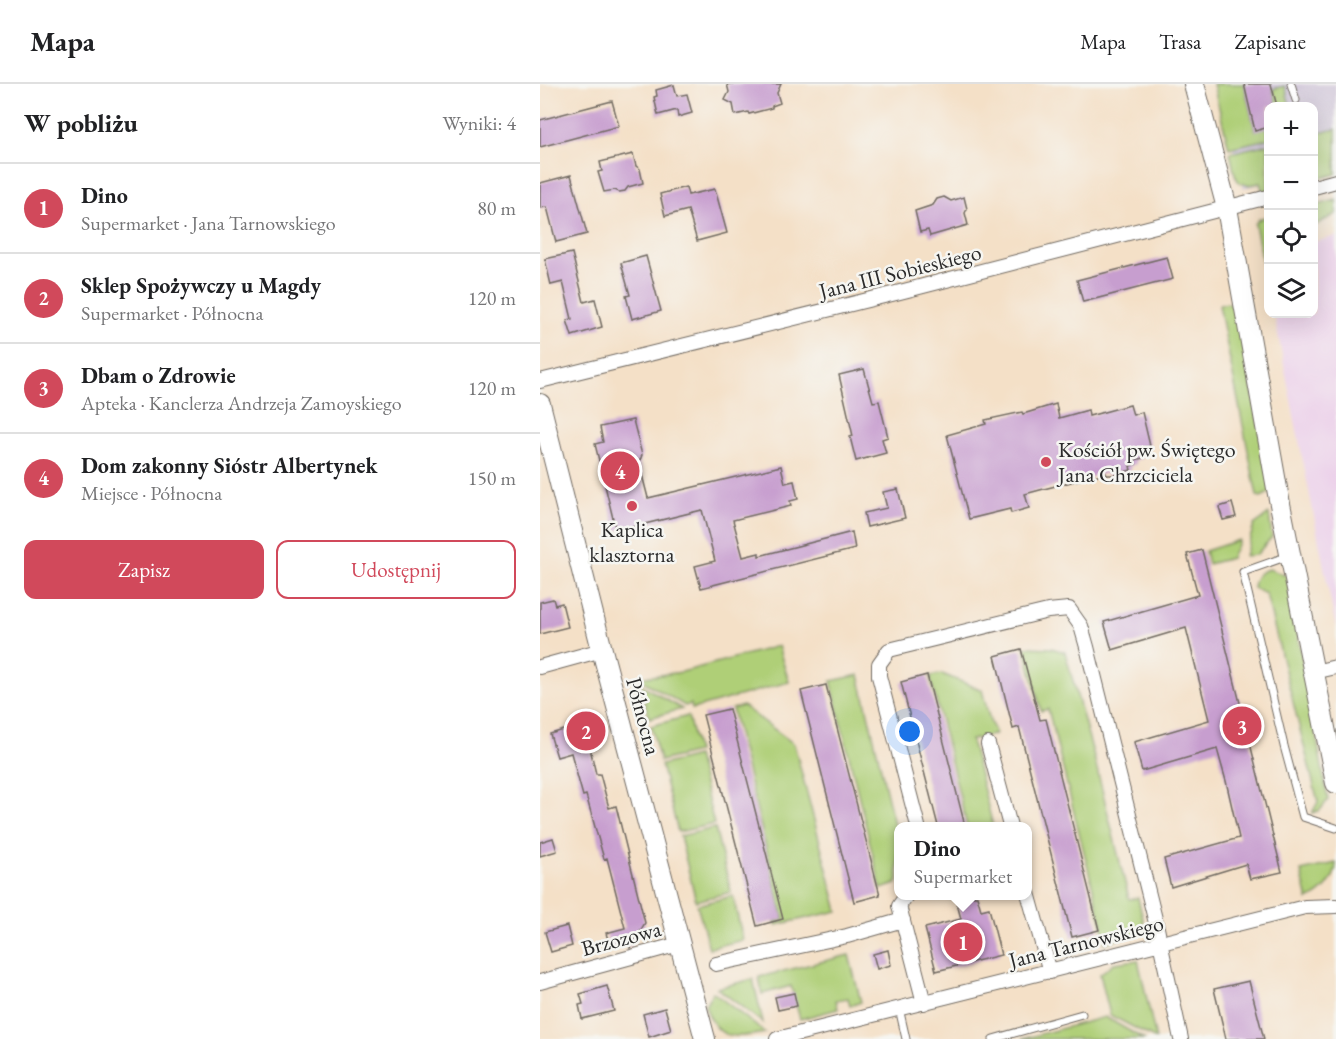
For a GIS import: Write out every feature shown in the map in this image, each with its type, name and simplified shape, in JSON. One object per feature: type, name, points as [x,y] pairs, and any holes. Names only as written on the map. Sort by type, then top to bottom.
[{"type":"street","points":[[1194,84],[1227,208],[1336,783]]},
{"type":"street","points":[[1318,186],[1336,181]]},
{"type":"street","name":"Jana III Sobieskiego","points":[[540,381],[1264,199]]},
{"type":"street","name":"Północna","points":[[540,404],[602,650],[705,1039]]},
{"type":"street","points":[[917,822],[879,676],[879,664],[890,650],[1048,611],[1069,609],[1081,626],[1087,647],[1181,1039]]},
{"type":"street","points":[[540,667],[602,650]]},
{"type":"street","points":[[1314,672],[1336,667]]},
{"type":"street","points":[[987,744],[1009,822]]},
{"type":"street","points":[[903,900],[899,906],[924,1003]]},
{"type":"street","points":[[1030,900],[1050,972]]},
{"type":"street","name":"Jana Tarnowskiego","points":[[777,1039],[807,1035],[899,1008],[1305,907],[1336,906]]},
{"type":"street","points":[[716,964],[848,936],[903,920]]},
{"type":"street","name":"Brzozowa","points":[[540,982],[679,944]]},
{"type":"lane","points":[[1291,84],[1296,100]]},
{"type":"lane","points":[[1291,555],[1243,572],[1303,817],[1336,828]]},
{"type":"lane","points":[[899,1008],[906,1039]]},
{"type":"lane","points":[[993,1039],[1082,1014]]},
{"type":"shaded area","points":[[1217,84],[1336,84],[1336,166],[1318,170],[1318,102],[1264,102],[1264,183],[1243,188]]},
{"type":"shaded area","points":[[1336,236],[1336,628],[1275,318],[1318,318],[1318,241]]},
{"type":"green space","points":[[1213,84],[1244,84],[1255,130],[1264,128],[1264,140],[1229,148]]},
{"type":"green space","points":[[1285,86],[1289,102],[1276,102],[1273,89]]},
{"type":"green space","points":[[1336,129],[1336,174],[1318,179],[1318,156],[1318,133]]},
{"type":"green space","points":[[1264,145],[1264,192],[1260,183],[1244,184],[1237,179],[1230,153]]},
{"type":"green space","points":[[1336,200],[1336,214],[1318,224],[1318,205]]},
{"type":"green space","points":[[1264,217],[1264,271],[1255,224]]},
{"type":"green space","points":[[1228,303],[1237,308],[1271,492],[1261,497],[1257,496],[1219,305]]},
{"type":"green space","points":[[1269,514],[1272,537],[1256,555],[1245,556],[1254,525]]},
{"type":"green space","points":[[1239,540],[1231,558],[1208,564],[1205,551]]},
{"type":"green space","points":[[1269,569],[1287,576],[1328,800],[1320,810],[1312,813],[1318,802],[1266,594],[1253,588],[1257,576]]},
{"type":"green space","points":[[778,646],[789,682],[692,709],[691,704],[685,706],[638,678],[682,672]]},
{"type":"green space","points":[[1025,647],[1051,648],[1065,652],[1129,899],[1138,898],[1144,923],[1135,934],[1105,943],[1048,709],[1041,711]]},
{"type":"green space","points":[[942,674],[982,690],[996,734],[971,740],[992,822],[966,822],[930,676]]},
{"type":"green space","points":[[859,675],[894,824],[894,885],[881,889],[831,681]]},
{"type":"green space","points":[[640,684],[682,709],[649,718]]},
{"type":"green space","points":[[743,706],[794,744],[838,911],[776,925],[775,922],[784,920],[732,709]]},
{"type":"green space","points":[[688,716],[697,752],[660,761],[651,726]]},
{"type":"green space","points":[[697,756],[714,824],[678,832],[661,765]]},
{"type":"green space","points":[[715,828],[731,892],[696,901],[680,836]]},
{"type":"green space","points":[[1336,863],[1334,875],[1328,885],[1308,900],[1301,871]]},
{"type":"green space","points":[[733,896],[743,940],[709,948],[697,905]]},
{"type":"green space","points":[[849,955],[861,1002],[850,1006],[848,998],[836,1000],[838,1009],[800,1019],[791,986],[762,994],[759,977]]},
{"type":"green space","points":[[1138,960],[1156,1039],[1110,1015],[1100,974],[1114,963]]},
{"type":"green space","points":[[753,979],[763,1023],[717,988]]},
{"type":"green space","points":[[713,992],[765,1033],[733,1036],[720,1031],[705,1006]]},
{"type":"green space","points":[[1105,1017],[1144,1039],[1022,1039]]},
{"type":"building","points":[[727,84],[781,84],[777,93],[780,103],[772,108],[735,115],[733,104],[725,100],[729,92]]},
{"type":"building","points":[[1244,84],[1271,84],[1276,102],[1264,102],[1264,128],[1255,131]]},
{"type":"building","points":[[674,85],[677,96],[687,94],[692,113],[678,117],[677,110],[658,115],[654,97],[657,96],[656,90]]},
{"type":"building","points":[[612,101],[619,126],[540,147],[540,120]]},
{"type":"building","points":[[633,154],[643,183],[628,187],[625,191],[604,192],[598,172],[602,171],[600,162]]},
{"type":"building","points":[[571,175],[587,234],[556,242],[547,207],[540,208],[540,183]]},
{"type":"building","points":[[686,187],[688,195],[715,189],[727,233],[697,241],[688,210],[665,216],[660,194]]},
{"type":"building","points":[[944,197],[951,201],[964,197],[968,225],[930,236],[928,230],[920,232],[915,211],[933,205],[937,199]]},
{"type":"building","points":[[572,253],[584,302],[595,299],[602,327],[572,336],[567,320],[572,319],[563,282],[551,285],[545,259]]},
{"type":"building","points":[[646,256],[661,311],[632,319],[626,296],[630,295],[621,263]]},
{"type":"building","points":[[1167,257],[1173,279],[1083,302],[1077,280]]},
{"type":"building","points":[[864,369],[873,402],[879,401],[888,437],[882,439],[886,453],[856,461],[850,437],[853,436],[839,375]]},
{"type":"building","name":"Kościół pw. Świętego Jana Chrzciciela","points":[[1056,404],[1059,418],[1088,410],[1089,416],[1130,405],[1133,415],[1142,412],[1150,446],[1141,448],[1143,458],[1135,460],[1136,464],[1130,466],[1131,470],[1114,475],[1106,473],[1025,494],[1029,508],[1011,513],[1010,509],[969,519],[947,435],[986,424],[985,420],[1022,412],[1023,414]]},
{"type":"building","points":[[633,420],[642,455],[639,463],[648,498],[781,466],[785,483],[794,481],[798,499],[790,501],[791,506],[733,520],[743,557],[759,553],[759,556],[852,532],[855,549],[701,588],[695,566],[715,561],[702,510],[616,531],[595,444],[603,442],[600,427]]},
{"type":"building","points":[[898,489],[905,518],[867,527],[864,513],[887,508],[883,492]]},
{"type":"building","points":[[1232,503],[1236,517],[1223,520],[1219,507]]},
{"type":"building","points":[[1202,550],[1282,872],[1250,879],[1246,864],[1171,887],[1164,859],[1239,838],[1226,781],[1217,749],[1142,771],[1134,742],[1209,720],[1186,628],[1112,650],[1104,622],[1198,595],[1187,554]]},
{"type":"building","points":[[553,599],[555,605],[562,603],[568,627],[540,634],[540,602]]},
{"type":"building","points":[[1021,649],[1040,720],[1046,719],[1099,930],[1072,937],[1019,727],[1013,729],[995,656]]},
{"type":"building","points":[[927,675],[964,822],[937,822],[901,682]]},
{"type":"building","points":[[826,685],[880,895],[854,902],[801,691]]},
{"type":"building","points":[[729,709],[783,919],[757,926],[703,715]]},
{"type":"building","points":[[588,723],[595,747],[590,748],[596,774],[600,774],[609,808],[616,806],[645,923],[630,948],[628,942],[610,947],[606,933],[625,928],[607,858],[604,859],[586,795],[583,796],[571,753],[557,757],[550,734]]},
{"type":"building","points":[[553,838],[557,851],[540,856],[540,842]]},
{"type":"building","points":[[956,900],[978,900],[981,910],[989,908],[1001,955],[936,971],[925,928],[961,919]]},
{"type":"building","points":[[567,926],[572,946],[551,952],[545,932]]},
{"type":"building","points":[[888,950],[891,965],[877,969],[873,954]]},
{"type":"building","points":[[1249,981],[1264,1039],[1226,1039],[1214,989]]},
{"type":"building","points":[[607,986],[614,1011],[582,1019],[579,1005],[583,1004],[580,994]]},
{"type":"building","points":[[794,993],[797,1006],[778,1010],[775,997]]},
{"type":"building","points":[[665,1008],[671,1030],[649,1037],[643,1014]]},
{"type":"place","name":"Kościół pw. Świętego Jana Chrzciciela","points":[[1046,462]]},
{"type":"place","name":"Dom zakonny Sióstr Albertynek","points":[[620,471]]},
{"type":"place","name":"Kaplica klasztorna","points":[[632,506]]},
{"type":"place","name":"Dbam o Zdrowie","points":[[1242,726]]},
{"type":"place","name":"Sklep Spożywczy u Magdy","points":[[586,731]]},
{"type":"place","name":"Dino","points":[[963,942]]}]
